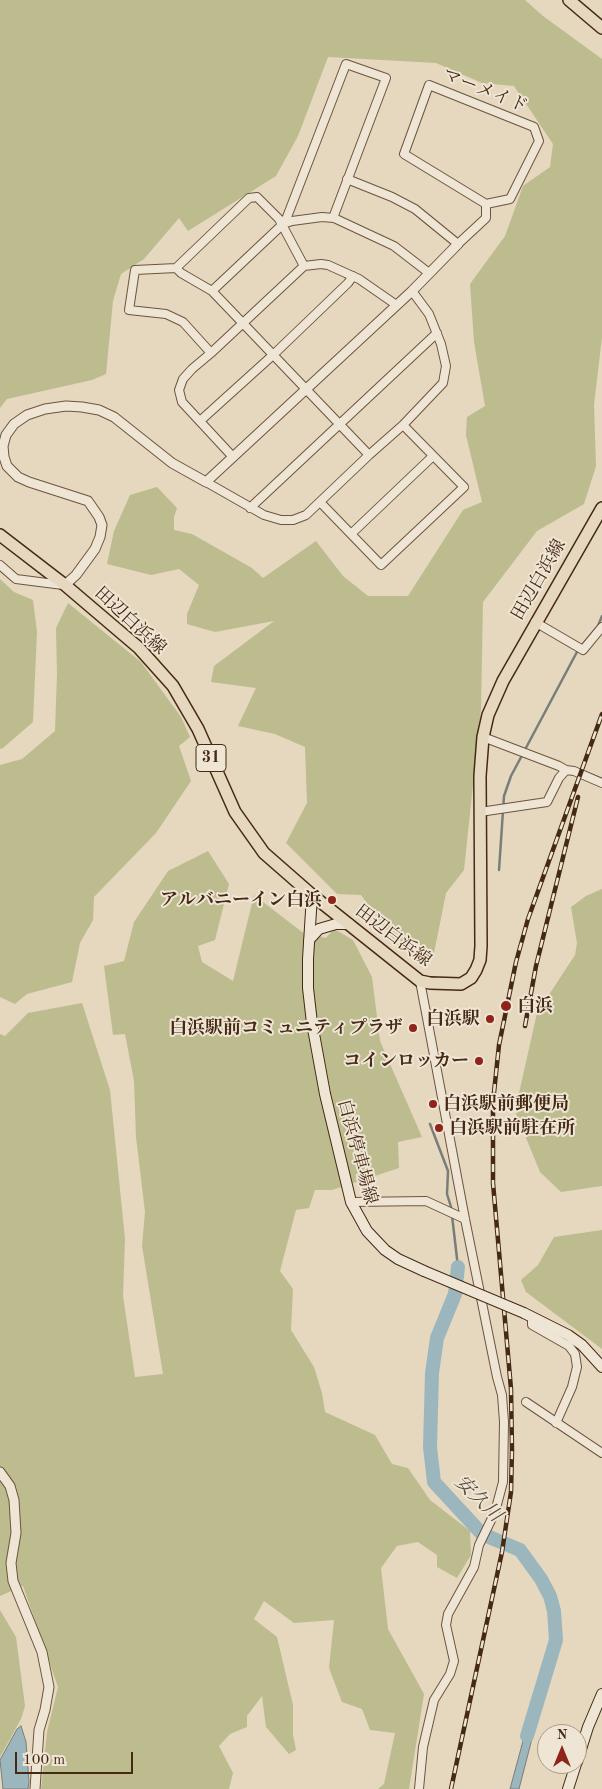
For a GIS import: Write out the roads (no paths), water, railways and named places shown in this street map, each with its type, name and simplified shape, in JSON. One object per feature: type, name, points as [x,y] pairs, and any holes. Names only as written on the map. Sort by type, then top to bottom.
[{"type":"main road","points":[[570,0],[602,28]]},
{"type":"main road","name":"田辺白浜線","points":[[0,535],[65,585],[139,648],[173,686],[198,729],[235,812],[264,853],[312,895],[420,981],[461,984],[470,978],[480,960],[482,923],[480,776],[483,738],[488,715],[502,681],[602,508]]},
{"type":"main road","name":"白浜停車場線","points":[[312,895],[308,988],[314,1032],[325,1094],[351,1202],[368,1231],[385,1250],[398,1259],[568,1335],[582,1345],[602,1367]]},
{"type":"main road","points":[[309,940],[319,929],[336,924],[349,924]]},
{"type":"main road","points":[[587,1730],[602,1694]]},
{"type":"main road","points":[[568,1789],[573,1774]]},
{"type":"street","points":[[212,291],[282,225],[346,64],[386,78],[333,218]]},
{"type":"street","name":"マーメイド","points":[[429,85],[534,127],[539,141],[510,199],[486,204],[404,154],[429,85]]},
{"type":"street","points":[[347,179],[392,197],[415,209],[458,244]]},
{"type":"street","points":[[212,353],[183,322],[166,314],[129,310],[135,270],[176,268],[250,198],[257,197],[279,219],[304,266]]},
{"type":"street","points":[[206,482],[412,291],[486,218],[486,204]]},
{"type":"street","points":[[282,225],[307,219],[333,218],[394,246],[429,274]]},
{"type":"street","points":[[234,457],[182,402],[179,390],[183,379],[304,266],[328,265],[368,284],[396,304]]},
{"type":"street","points":[[176,268],[181,273],[212,291],[369,455]]},
{"type":"street","points":[[200,421],[273,355],[353,276]]},
{"type":"street","points":[[0,565],[16,580],[65,585],[76,575],[95,549],[100,537],[102,525],[88,501],[18,477],[8,466],[4,457],[3,446],[6,436],[14,424],[27,415],[45,409],[66,406],[99,410],[114,417],[172,463],[250,508],[274,519],[293,520],[306,515],[403,425],[443,383],[446,366],[442,344],[429,314],[412,291]]},
{"type":"street","points":[[250,508],[437,333]]},
{"type":"street","points":[[320,502],[381,565],[464,487],[403,425]]},
{"type":"street","points":[[351,534],[433,456]]},
{"type":"street","points":[[535,622],[583,650],[602,627]]},
{"type":"street","points":[[483,738],[602,783]]},
{"type":"street","points":[[480,812],[547,802],[559,778],[566,770]]},
{"type":"street","points":[[419,1789],[423,1747],[434,1700],[450,1674],[454,1661],[446,1625],[448,1614],[474,1567],[481,1541],[495,1512],[503,1482],[504,1422],[502,1395],[465,1219],[420,981]]},
{"type":"street","points":[[351,1202],[426,1201],[465,1219]]},
{"type":"street","points":[[528,1316],[532,1325],[569,1346],[575,1354],[577,1366],[572,1387],[556,1423]]},
{"type":"street","points":[[526,1402],[602,1453]]},
{"type":"street","points":[[0,1472],[10,1486],[14,1500],[16,1532],[11,1563],[13,1581],[42,1652],[49,1687],[46,1710],[39,1730],[35,1789]]},
{"type":"water","points":[[529,1719],[537,1719],[519,1789],[510,1789]]},
{"type":"water","points":[[21,1726],[26,1742],[28,1789],[3,1789],[0,1760],[17,1729]]},
{"type":"waterway","points":[[499,870],[504,796],[511,776],[578,650],[598,626],[602,616]]},
{"type":"waterway","points":[[430,1124],[448,1171],[447,1194],[451,1207],[458,1267]]},
{"type":"waterway","name":"安久川","points":[[458,1267],[455,1294],[437,1338],[432,1373],[430,1447],[434,1482],[482,1534],[520,1550],[541,1579],[550,1596],[554,1611],[556,1640],[527,1736]]},
{"type":"railway","points":[[451,1789],[502,1552],[511,1492],[511,1389],[493,1183],[493,1102],[499,1045],[516,962],[528,919],[602,714]]},
{"type":"railway","points":[[525,1026],[536,966],[578,797]]},
{"type":"place","name":"アルバニーイン白浜","points":[[332,900]]},
{"type":"place","name":"白浜","points":[[506,1006]]},
{"type":"place","name":"白浜駅","points":[[490,1019]]},
{"type":"place","name":"白浜駅前コミュニティプラザ","points":[[413,1028]]},
{"type":"place","name":"コインロッカー","points":[[479,1061]]},
{"type":"place","name":"白浜駅前郵便局","points":[[433,1104]]},
{"type":"place","name":"白浜駅前駐在所","points":[[439,1128]]}]
